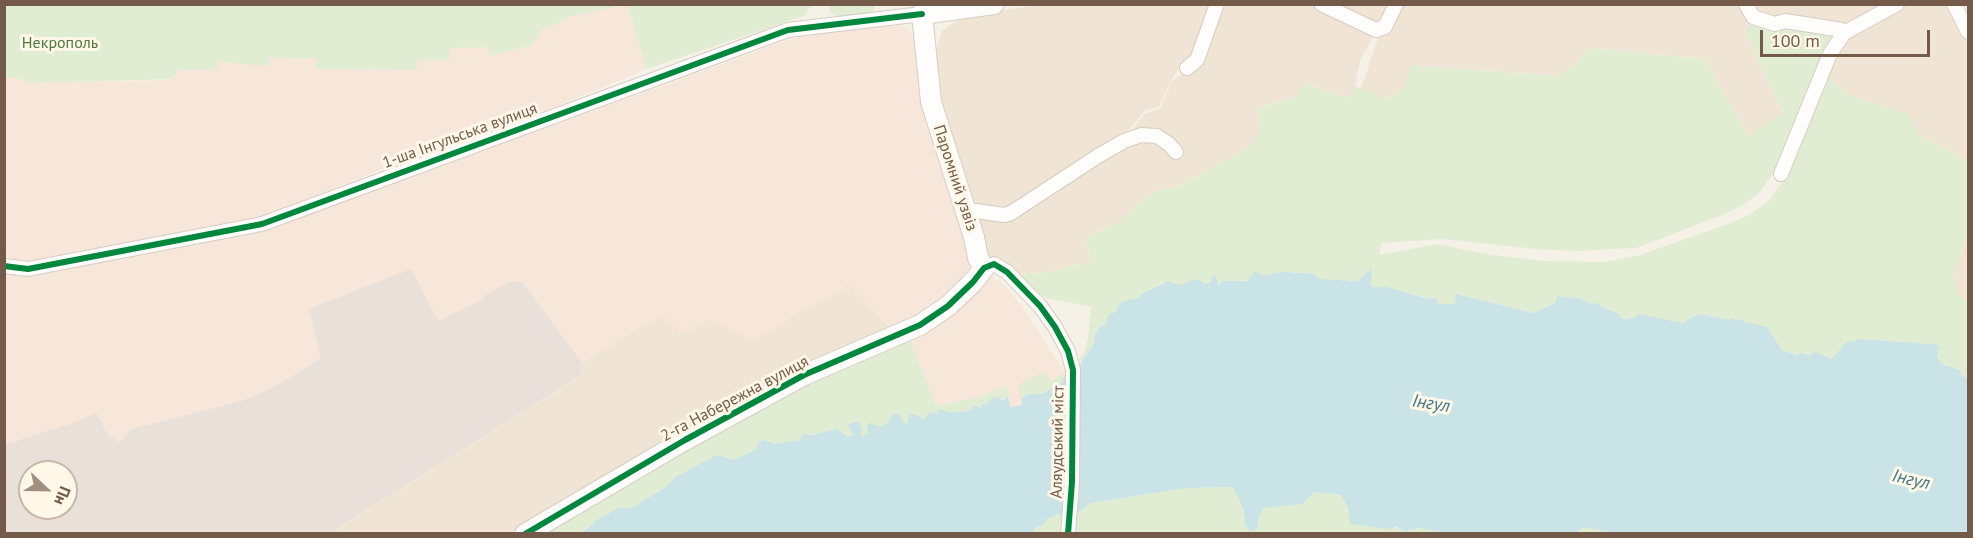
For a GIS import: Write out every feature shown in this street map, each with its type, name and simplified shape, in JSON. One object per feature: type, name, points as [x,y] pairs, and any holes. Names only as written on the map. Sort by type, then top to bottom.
[{"type":"main road","points":[[922,14],[994,4]]},
{"type":"main road","name":"Паромний узвіз","points":[[922,14],[932,102],[967,214],[978,258],[984,268]]},
{"type":"main road","name":"2-га Набережна вулиця","points":[[525,534],[685,440],[804,375],[921,325],[948,306],[984,268]]},
{"type":"street","points":[[1187,68],[1197,60],[1217,4]]},
{"type":"street","points":[[1321,4],[1376,30],[1388,22],[1396,4]]},
{"type":"street","points":[[1781,174],[1830,54],[1844,33],[1897,4]]},
{"type":"street","points":[[1954,4],[1968,32]]},
{"type":"street","points":[[1749,11],[1775,24],[1785,21],[1842,30],[1844,33]]},
{"type":"street","name":"1-ша Інгульська вулиця","points":[[4,266],[28,269],[262,224],[788,30],[922,14]]},
{"type":"street","points":[[967,214],[976,211],[1004,215],[1011,213],[1115,146],[1141,135],[1157,136],[1176,152]]},
{"type":"street","name":"Аляудський міст","points":[[984,268],[994,264],[1007,272],[1040,306],[1068,351],[1072,370],[1071,514],[1068,534]]},
{"type":"shaded area","points":[[1045,4],[1212,5],[1193,58],[1181,66],[1174,75],[1159,107],[1145,110],[1125,135],[1009,211],[975,207],[966,197],[936,100],[934,57],[942,31],[962,17]]},
{"type":"shaded area","points":[[629,5],[646,69],[559,105],[407,159],[258,219],[32,262],[10,260],[5,254],[5,77],[32,83],[169,80],[180,70],[218,62],[268,65],[268,58],[316,59],[316,69],[417,70],[417,60],[449,48],[489,47],[489,56],[532,45],[542,29],[557,24],[567,17]]},
{"type":"shaded area","points":[[1222,5],[1311,5],[1367,31],[1371,34],[1372,39],[1360,61],[1355,86],[1349,98],[1304,83],[1296,97],[1257,108],[1260,131],[1250,147],[1179,186],[1152,192],[1117,223],[1085,238],[1091,261],[1056,271],[1010,276],[985,256],[978,216],[1011,220],[1130,145],[1127,137],[1145,114],[1160,109],[1172,81],[1201,62]]},
{"type":"shaded area","points":[[1329,5],[1393,5],[1378,25]]},
{"type":"shaded area","points":[[1401,5],[1741,5],[1751,24],[1744,31],[1783,114],[1748,136],[1705,59],[1589,48],[1576,64],[1556,76],[1413,65],[1404,88],[1387,99],[1361,89],[1379,35]]},
{"type":"shaded area","points":[[1751,5],[1889,5],[1844,27],[1756,13]]},
{"type":"shaded area","points":[[1903,5],[1951,5],[1968,39],[1968,161],[1920,136],[1907,114],[1850,96],[1827,75],[1839,50],[1855,31]]},
{"type":"shaded area","points":[[882,24],[900,25],[909,30],[918,47],[972,265],[966,278],[942,300],[917,317],[891,329],[849,285],[752,340],[711,319],[683,332],[662,316],[582,363],[579,378],[330,534],[5,533],[4,273],[21,276],[264,231],[791,39]]},
{"type":"shaded area","points":[[1968,236],[1968,300],[1956,295],[1953,271]]},
{"type":"shaded area","points":[[411,269],[438,321],[484,299],[484,296],[509,282],[522,282],[582,363],[581,375],[330,533],[5,533],[5,445],[79,421],[96,412],[109,438],[113,436],[117,442],[132,429],[245,400],[278,385],[321,358],[309,309]]},
{"type":"shaded area","points":[[992,277],[1003,284],[1021,305],[1065,373],[1051,381],[1019,385],[1023,405],[1010,407],[1006,386],[977,398],[936,406],[909,337]]},
{"type":"shaded area","points":[[849,284],[891,329],[703,421],[510,533],[330,534],[578,378],[581,375],[582,363],[662,316],[683,332],[711,319],[752,340]]},
{"type":"green space","name":"Некрополь","points":[[5,4],[812,5],[804,16],[646,69],[628,5],[567,17],[557,24],[542,29],[532,45],[489,56],[489,47],[449,48],[450,60],[418,60],[417,70],[316,69],[316,59],[269,58],[268,66],[218,62],[218,69],[180,70],[172,79],[32,83],[5,77]]},
{"type":"green space","points":[[830,5],[874,5],[874,9],[871,14],[837,17],[829,11]]},
{"type":"green space","points":[[1755,20],[1787,24],[1837,36],[1824,51],[1775,171],[1760,192],[1743,205],[1636,248],[1577,251],[1442,239],[1381,243],[1379,255],[1437,244],[1492,255],[1545,261],[1604,262],[1640,255],[1728,224],[1749,215],[1769,201],[1781,184],[1827,75],[1850,96],[1908,114],[1920,136],[1968,161],[1968,236],[1953,272],[1957,295],[1968,300],[1968,379],[1948,365],[1942,364],[1931,344],[1860,339],[1845,343],[1832,360],[1825,356],[1803,353],[1796,355],[1782,350],[1767,328],[1700,314],[1684,323],[1639,314],[1635,318],[1620,319],[1618,313],[1576,297],[1557,296],[1555,303],[1534,313],[1457,294],[1455,304],[1438,304],[1437,298],[1429,299],[1387,287],[1372,287],[1369,283],[1372,274],[1369,269],[1359,281],[1318,279],[1313,274],[1281,272],[1219,286],[1215,276],[1206,285],[1197,279],[1179,285],[1164,282],[1141,294],[1140,298],[1133,300],[1107,319],[1106,326],[1101,325],[1093,338],[1095,342],[1082,361],[1079,359],[1084,353],[1088,338],[1091,307],[1046,298],[1010,276],[1056,271],[1091,261],[1085,238],[1117,223],[1152,192],[1179,186],[1250,147],[1260,131],[1257,108],[1296,97],[1304,83],[1348,98],[1355,86],[1387,99],[1404,88],[1412,65],[1556,76],[1576,64],[1589,48],[1705,59],[1748,136],[1783,113],[1744,31]]},
{"type":"green space","points":[[909,337],[936,405],[977,398],[1006,386],[1008,396],[971,411],[948,412],[924,420],[917,415],[907,424],[893,414],[882,427],[876,426],[869,435],[862,436],[859,433],[848,437],[803,433],[800,440],[795,441],[775,444],[765,440],[758,442],[757,449],[734,460],[674,478],[667,486],[632,508],[619,508],[598,519],[581,533],[539,534],[807,382]]},
{"type":"green space","points":[[1042,372],[1051,381],[1065,373],[1065,379],[1042,394],[1027,394],[1021,399],[1018,385]]},
{"type":"green space","points":[[1233,487],[1244,511],[1245,525],[1258,528],[1258,519],[1263,508],[1302,504],[1315,492],[1341,495],[1348,508],[1405,531],[1418,528],[1444,533],[1073,534],[1076,514],[1090,503],[1186,488]]},
{"type":"green space","points":[[1058,513],[1065,514],[1064,533],[1032,534],[1035,528],[1043,525],[1048,518]]},
{"type":"green space","points":[[1584,527],[1619,533],[1576,534]]},
{"type":"water","name":"Інгул","points":[[1371,268],[1372,287],[1387,287],[1428,299],[1437,298],[1438,304],[1455,304],[1456,294],[1534,313],[1555,303],[1557,296],[1575,297],[1594,305],[1597,302],[1601,307],[1618,313],[1621,319],[1635,318],[1639,314],[1684,323],[1700,314],[1730,320],[1731,318],[1767,327],[1782,350],[1796,355],[1803,353],[1809,355],[1815,352],[1832,359],[1845,343],[1860,339],[1939,346],[1937,356],[1942,364],[1960,370],[1961,375],[1968,379],[1968,533],[1619,534],[1584,527],[1575,534],[1444,533],[1419,528],[1405,531],[1395,526],[1391,529],[1350,524],[1348,508],[1341,495],[1315,492],[1302,504],[1263,508],[1258,519],[1258,528],[1251,531],[1245,525],[1244,511],[1233,487],[1186,488],[1090,503],[1076,514],[1060,516],[1058,513],[1048,518],[1032,533],[581,534],[598,519],[619,508],[632,508],[667,486],[674,478],[717,455],[734,460],[757,449],[758,442],[765,440],[775,444],[800,440],[803,433],[812,435],[836,429],[848,437],[853,435],[848,425],[854,422],[858,422],[863,430],[860,433],[862,436],[869,434],[868,423],[882,427],[893,414],[898,413],[907,424],[910,414],[917,415],[924,420],[929,412],[937,414],[939,409],[949,412],[971,411],[973,405],[981,408],[982,404],[988,404],[989,400],[994,397],[1003,400],[1008,396],[1010,407],[1022,405],[1021,399],[1027,394],[1042,394],[1062,383],[1069,370],[1076,370],[1095,342],[1093,338],[1101,325],[1106,326],[1107,318],[1111,313],[1116,312],[1118,306],[1124,301],[1140,298],[1141,294],[1168,281],[1179,285],[1197,279],[1206,284],[1211,282],[1212,276],[1216,276],[1219,286],[1222,281],[1247,281],[1255,271],[1263,276],[1281,272],[1307,273],[1319,279],[1358,281]]},
{"type":"cycle path","points":[[4,266],[28,269],[262,224],[788,30],[922,14]]},
{"type":"cycle path","points":[[525,534],[685,440],[804,375],[920,325],[948,306],[984,268],[994,264],[1007,272],[1040,306],[1068,351],[1073,370],[1072,482],[1068,534]]}]
